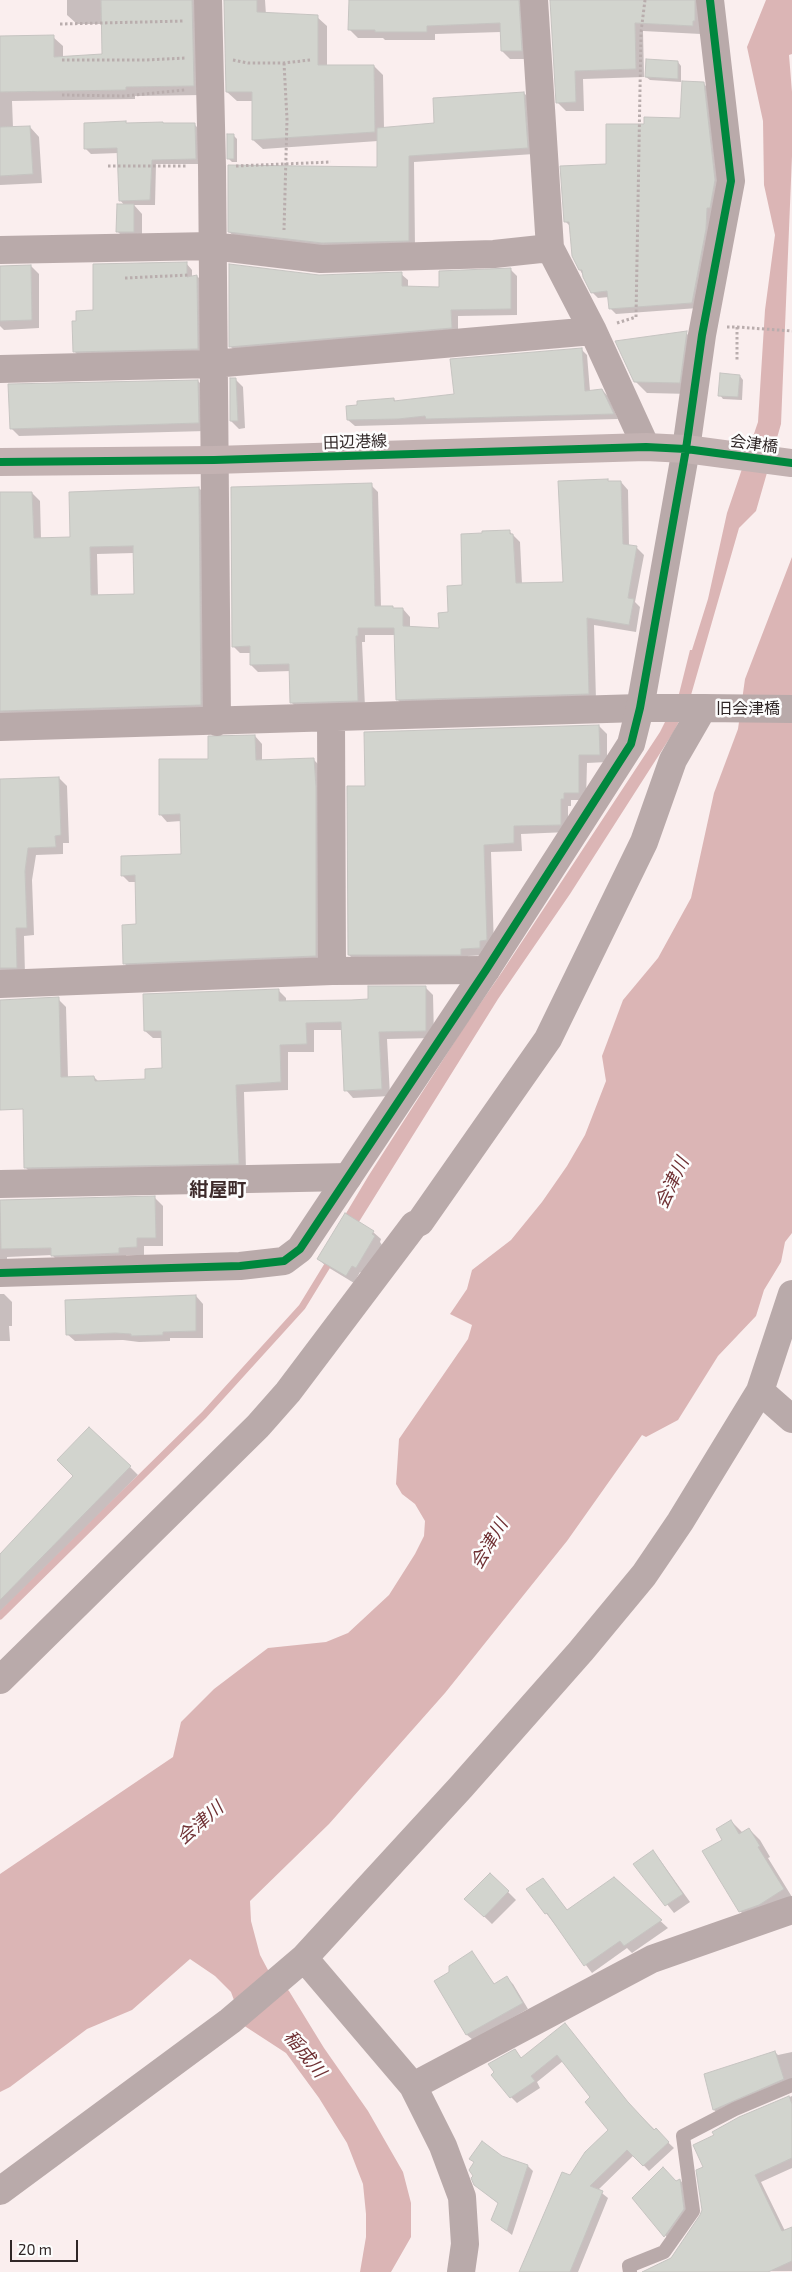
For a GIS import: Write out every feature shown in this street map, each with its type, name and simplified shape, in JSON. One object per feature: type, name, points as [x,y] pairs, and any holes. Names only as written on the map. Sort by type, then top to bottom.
[{"type":"main road","name":"田辺港線","points":[[0,462],[214,460],[646,447],[699,450]]},
{"type":"main road","name":"会津橋","points":[[699,450],[792,464]]},
{"type":"street","points":[[534,0],[550,248],[593,331],[646,447]]},
{"type":"street","points":[[0,1273],[240,1266],[284,1261],[300,1248],[486,970],[631,744],[699,450],[702,335],[731,181],[710,0]]},
{"type":"street","points":[[208,10],[211,88],[217,722]]},
{"type":"street","points":[[0,250],[212,246],[321,259],[494,254],[550,248]]},
{"type":"street","points":[[0,369],[213,364],[593,331]]},
{"type":"street","name":"旧会津橋","points":[[0,727],[640,708],[792,709]]},
{"type":"street","points":[[0,1680],[258,1426],[288,1392],[414,1225],[420,1222],[548,1040],[644,842],[673,760],[704,708]]},
{"type":"street","points":[[331,718],[332,971]]},
{"type":"street","points":[[0,984],[332,971],[486,970]]},
{"type":"street","points":[[0,1184],[348,1177]]},
{"type":"street","points":[[0,2192],[230,2020],[304,1958],[461,1787],[581,1651],[644,1575],[680,1522],[760,1391],[792,1294]]},
{"type":"street","points":[[760,1391],[792,1419]]},
{"type":"street","points":[[413,2086],[652,1959],[792,1910]]},
{"type":"street","points":[[304,1958],[413,2086],[443,2146],[462,2197],[465,2244],[462,2272]]},
{"type":"lane","points":[[630,2272],[629,2266],[664,2252],[693,2210],[684,2136],[735,2110],[792,2085]]},
{"type":"path","points":[[593,331],[636,317],[641,32],[646,0]]},
{"type":"path","points":[[60,24],[138,24],[208,10]]},
{"type":"path","points":[[284,63],[287,119],[284,255]]},
{"type":"path","points":[[62,95],[125,96],[211,88]]},
{"type":"path","points":[[125,278],[212,273]]},
{"type":"path","points":[[737,327],[751,330],[792,331]]},
{"type":"water","points":[[766,0],[792,0],[792,54],[789,55],[792,92],[792,156],[781,424],[756,511],[739,528],[689,702],[673,733],[570,894],[498,999],[357,1225],[345,1215],[369,1175],[464,1027],[660,732],[679,694],[690,650],[692,650],[708,599],[727,513],[758,422],[765,310],[775,235],[764,185],[763,121],[747,47]]},
{"type":"water","points":[[792,557],[792,1233],[785,1242],[781,1262],[764,1290],[756,1316],[718,1356],[678,1420],[646,1437],[642,1435],[567,1541],[445,1693],[329,1824],[250,1901],[251,1921],[260,1955],[268,1970],[289,1991],[324,2048],[368,2111],[403,2172],[411,2203],[411,2237],[391,2272],[360,2272],[366,2237],[363,2184],[347,2143],[319,2098],[286,2053],[243,2025],[231,1992],[215,1976],[190,1959],[132,2010],[87,2029],[10,2087],[0,2092],[0,1874],[173,1757],[181,1722],[214,1689],[268,1648],[326,1642],[348,1633],[389,1595],[415,1554],[424,1536],[425,1521],[415,1504],[402,1494],[396,1484],[399,1439],[468,1339],[472,1325],[450,1314],[467,1289],[472,1270],[511,1240],[542,1202],[567,1166],[585,1135],[606,1081],[602,1056],[623,1000],[658,958],[691,898],[714,793],[738,729],[745,679]]},
{"type":"building","points":[[101,0],[192,0],[194,86],[126,87],[126,90],[0,92],[0,36],[54,35],[54,57],[102,54]]},
{"type":"building","points":[[224,0],[257,0],[257,12],[318,15],[318,65],[374,65],[375,132],[252,140],[252,92],[226,92]]},
{"type":"building","points":[[349,0],[519,0],[522,51],[501,51],[500,23],[427,26],[427,32],[348,30]]},
{"type":"building","points":[[550,0],[695,0],[695,21],[693,21],[693,26],[635,23],[636,69],[575,71],[576,102],[556,103]]},
{"type":"building","points":[[646,59],[678,61],[678,79],[645,77]]},
{"type":"building","points":[[682,81],[704,82],[715,180],[710,208],[707,208],[706,229],[692,303],[609,309],[607,291],[591,293],[583,277],[582,270],[579,270],[572,256],[569,222],[564,222],[560,166],[606,164],[606,124],[644,124],[644,117],[680,118]]},
{"type":"building","points":[[524,92],[528,148],[409,156],[409,241],[322,243],[228,232],[228,165],[377,167],[377,128],[434,123],[433,98]]},
{"type":"building","points":[[126,121],[126,123],[195,123],[196,159],[152,160],[150,200],[119,201],[117,148],[84,149],[84,123]]},
{"type":"building","points":[[30,126],[33,174],[0,176],[0,127]]},
{"type":"building","points":[[227,134],[234,134],[234,159],[227,159]]},
{"type":"building","points":[[117,204],[134,204],[134,232],[116,232]]},
{"type":"building","points":[[187,262],[187,277],[197,275],[198,349],[73,352],[72,321],[76,321],[76,311],[93,310],[93,264]]},
{"type":"building","points":[[229,264],[319,275],[402,272],[402,286],[439,287],[439,271],[511,268],[511,309],[451,310],[452,328],[229,347]]},
{"type":"building","points":[[31,265],[32,320],[0,321],[0,266]]},
{"type":"building","points":[[687,331],[680,383],[634,382],[615,341]]},
{"type":"building","points":[[582,348],[585,391],[602,389],[614,414],[426,419],[425,416],[398,419],[347,420],[346,406],[357,405],[357,401],[394,398],[394,401],[454,394],[450,359]]},
{"type":"building","points":[[720,373],[740,375],[738,397],[718,396]]},
{"type":"building","points":[[230,378],[236,378],[238,421],[230,421]]},
{"type":"building","points":[[198,380],[199,423],[10,429],[8,384]]},
{"type":"building","points":[[608,479],[608,481],[621,481],[623,544],[637,546],[628,598],[634,599],[629,625],[587,618],[589,694],[396,700],[394,628],[358,628],[358,636],[356,636],[358,701],[290,703],[289,664],[250,665],[250,646],[232,647],[231,487],[372,483],[375,606],[403,608],[403,626],[439,628],[438,613],[448,612],[447,586],[462,585],[461,534],[510,530],[510,534],[513,534],[516,583],[563,582],[558,481]]},
{"type":"building","points":[[199,487],[201,705],[0,711],[0,492],[32,492],[34,538],[70,537],[69,492]],"holes":[[[133,546],[134,594],[91,595],[90,547]]]},
{"type":"building","points":[[599,725],[600,755],[579,755],[579,793],[564,793],[564,799],[561,799],[561,825],[514,826],[514,843],[484,845],[487,940],[480,941],[480,948],[461,949],[461,955],[348,955],[347,786],[365,786],[364,732]]},
{"type":"building","points":[[255,735],[256,760],[314,758],[316,787],[316,956],[123,964],[122,925],[136,924],[135,875],[121,876],[121,856],[181,854],[180,814],[159,815],[159,759],[208,759],[208,736]]},
{"type":"building","points":[[59,777],[61,835],[55,836],[56,847],[28,848],[25,871],[27,928],[16,928],[17,968],[0,968],[0,779]]},
{"type":"building","points":[[368,986],[426,986],[426,1031],[379,1032],[382,1089],[344,1091],[341,1022],[306,1023],[307,1044],[280,1045],[281,1082],[236,1085],[239,1164],[24,1168],[23,1109],[0,1110],[0,1000],[59,997],[61,1077],[94,1076],[95,1081],[145,1079],[145,1069],[162,1068],[161,1031],[144,1031],[143,994],[279,989],[279,1001],[351,1000],[368,999]]},
{"type":"building","points":[[155,1196],[156,1238],[137,1238],[137,1247],[119,1248],[119,1253],[51,1256],[51,1248],[1,1249],[0,1200]]},
{"type":"building","points":[[345,1213],[374,1231],[372,1234],[375,1236],[356,1268],[352,1266],[346,1276],[317,1259]]},
{"type":"building","points":[[196,1295],[196,1331],[163,1332],[163,1335],[131,1336],[131,1334],[115,1333],[66,1335],[65,1300]]},
{"type":"building","points":[[89,1427],[131,1466],[0,1600],[0,1554],[73,1476],[57,1460]]},
{"type":"building","points":[[731,1820],[739,1834],[749,1828],[760,1846],[758,1847],[784,1889],[759,1905],[739,1912],[702,1851],[722,1840],[716,1829]]},
{"type":"building","points":[[653,1850],[683,1894],[665,1906],[633,1864]]},
{"type":"building","points":[[490,1873],[509,1891],[484,1917],[464,1899]]},
{"type":"building","points":[[614,1877],[662,1920],[624,1946],[620,1941],[584,1966],[547,1913],[545,1914],[526,1889],[543,1878],[567,1910]]},
{"type":"building","points":[[472,1951],[494,1984],[507,1976],[523,2003],[466,2035],[434,1981],[449,1972],[449,1966]]},
{"type":"building","points":[[565,2023],[628,2102],[654,2130],[656,2128],[669,2142],[643,2166],[627,2150],[590,2186],[603,2191],[570,2272],[519,2272],[562,2172],[570,2175],[585,2152],[608,2130],[585,2102],[590,2097],[557,2055],[531,2076],[535,2081],[510,2098],[491,2075],[494,2072],[488,2064],[515,2049],[521,2058]]},
{"type":"building","points":[[775,2051],[784,2079],[713,2110],[704,2074]]},
{"type":"building","points":[[789,2096],[792,2104],[792,2158],[755,2175],[782,2231],[792,2227],[792,2261],[768,2272],[642,2272],[671,2258],[700,2215],[702,2210],[696,2170],[703,2167],[693,2145],[714,2135],[712,2132],[739,2117]]},
{"type":"building","points":[[482,2141],[502,2156],[528,2165],[507,2231],[491,2220],[498,2203],[474,2185],[471,2178],[473,2176],[469,2170],[474,2162],[469,2159]]},
{"type":"building","points":[[663,2167],[676,2181],[680,2179],[684,2209],[664,2237],[632,2198]]},
{"type":"waterway","points":[[0,1616],[204,1415],[302,1307],[332,1258]]},
{"type":"cycle path","points":[[0,1273],[240,1266],[284,1261],[300,1249],[486,970],[631,744],[640,708],[686,449],[702,335],[731,181],[710,0]]},
{"type":"cycle path","points":[[0,462],[214,460],[646,447],[686,449],[792,463]]},
{"type":"district","name":"紺屋町","points":[[218,1190]]},
{"type":"water label","name":"会津川","points":[[672,1183]]},
{"type":"water label","name":"会津川","points":[[489,1544]]},
{"type":"water label","name":"会津川","points":[[200,1823]]},
{"type":"water label","name":"稲成川","points":[[305,2054]]}]
